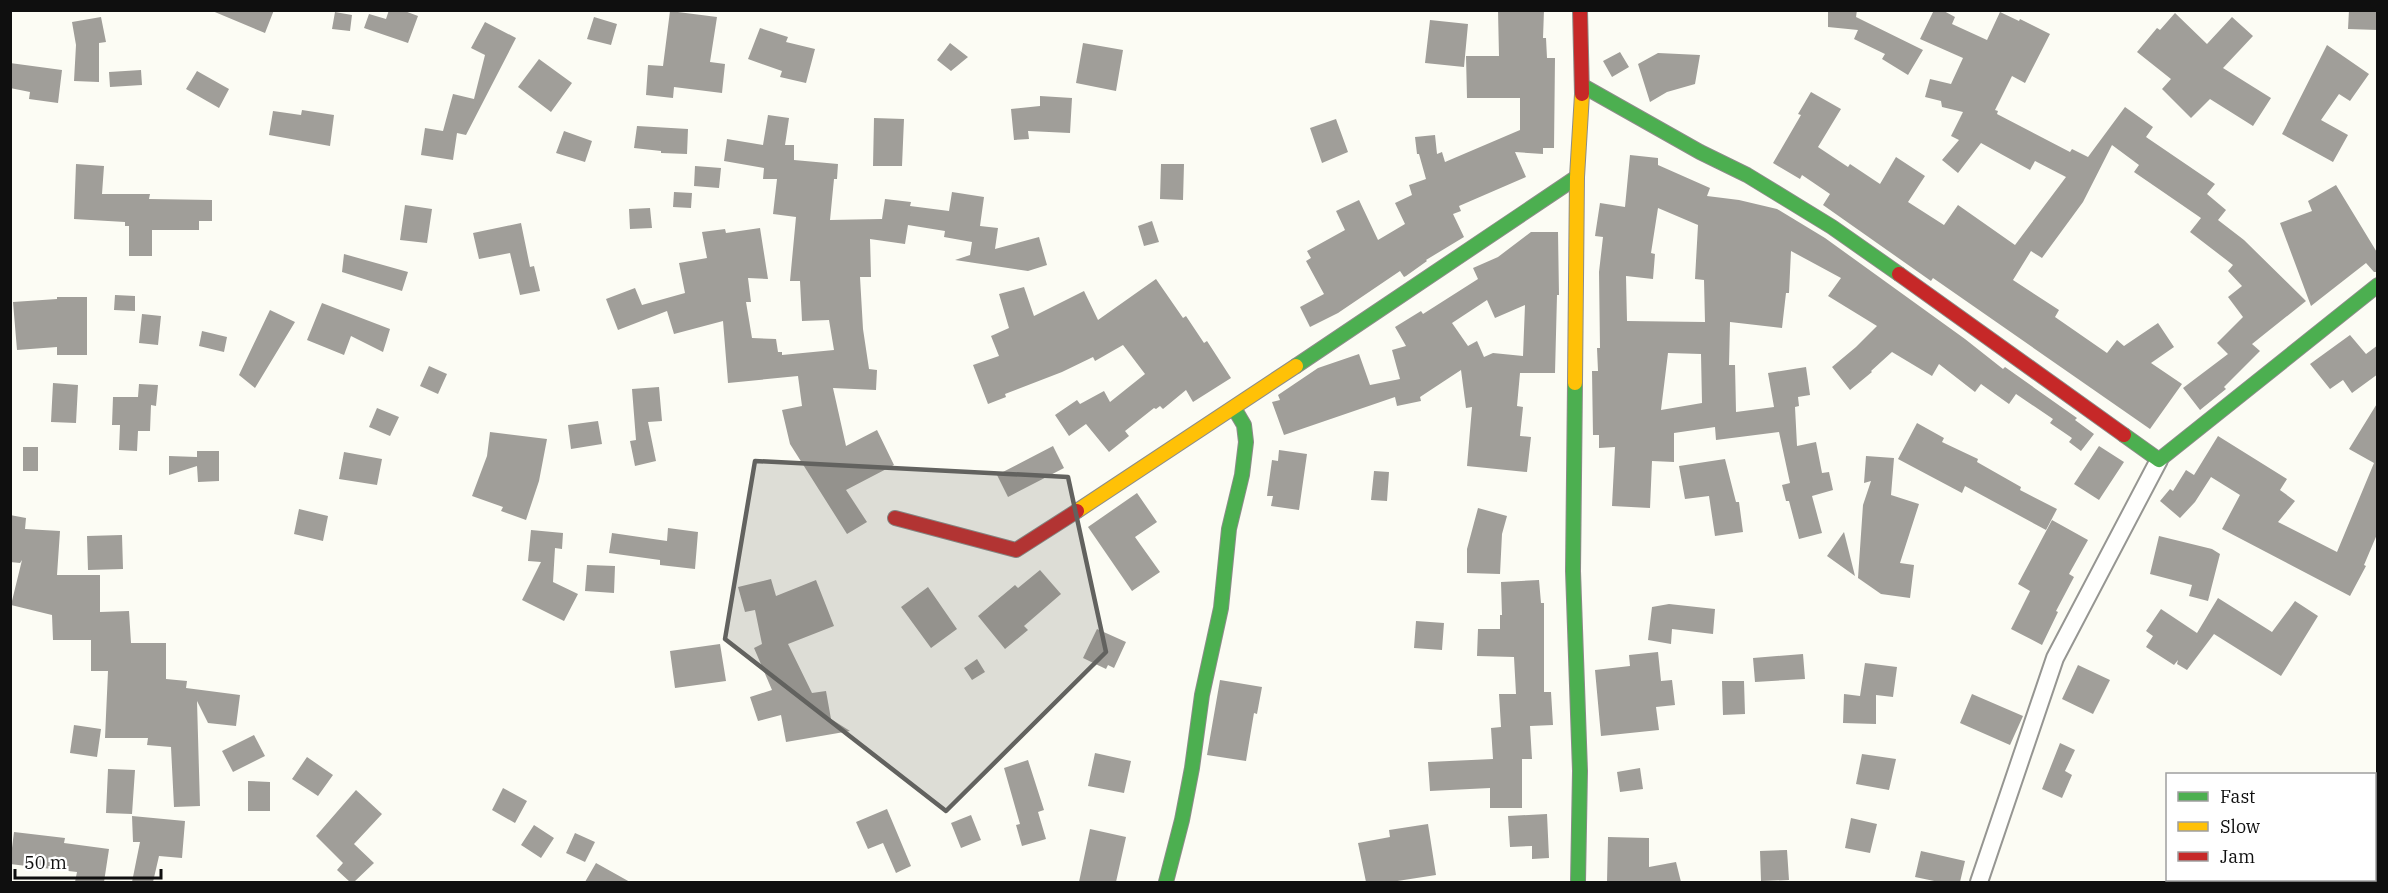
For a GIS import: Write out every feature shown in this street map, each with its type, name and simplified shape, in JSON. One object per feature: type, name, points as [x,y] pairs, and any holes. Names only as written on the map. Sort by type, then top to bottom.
[{"type":"main road","points":[[1578,882],[1580,771],[1573,571],[1576,177],[1583,86],[1580,10]]},
{"type":"main road","points":[[1583,86],[1700,152],[1747,175],[1832,227],[2159,460],[2378,285]]},
{"type":"main road","points":[[896,518],[1016,550],[1234,408],[1576,177]]},
{"type":"main road","points":[[1166,882],[1182,820],[1192,768],[1202,695],[1221,608],[1229,529],[1242,475],[1246,442],[1244,425],[1234,408]]},
{"type":"street","points":[[1979,882],[2055,658],[2159,460]]},
{"type":"highlighted area","points":[[755,461],[1068,477],[1106,652],[946,811],[725,639]]},
{"type":"building","points":[[210,10],[274,10],[265,33]]},
{"type":"building","points":[[389,10],[402,10],[418,16],[408,43],[364,28],[369,14],[386,19]]},
{"type":"building","points":[[1498,10],[1544,10],[1543,38],[1546,38],[1547,58],[1555,58],[1554,148],[1543,148],[1543,154],[1515,152],[1526,177],[1459,206],[1461,211],[1453,214],[1464,237],[1426,260],[1406,276],[1404,277],[1400,271],[1338,313],[1310,327],[1300,307],[1324,294],[1306,261],[1311,258],[1307,251],[1345,230],[1336,211],[1359,200],[1378,240],[1405,224],[1395,203],[1412,195],[1409,185],[1426,179],[1419,154],[1417,154],[1415,137],[1435,135],[1437,154],[1442,152],[1445,162],[1520,130],[1520,98],[1467,98],[1466,56],[1499,56]]},
{"type":"building","points":[[1828,10],[1857,10],[1856,17],[1923,50],[1908,75],[1882,59],[1885,54],[1854,39],[1858,30],[1828,27]]},
{"type":"building","points":[[1934,10],[1942,10],[1955,17],[1952,24],[1987,40],[2000,12],[2050,34],[2025,83],[2012,76],[1995,110],[1998,111],[1997,114],[2070,152],[2072,149],[2088,157],[2125,107],[2153,127],[2146,137],[2215,184],[2207,194],[2226,210],[2218,220],[2244,240],[2306,301],[2252,344],[2260,351],[2224,387],[2226,389],[2200,410],[2183,388],[2228,354],[2217,343],[2243,317],[2228,297],[2242,286],[2228,271],[2233,265],[2190,232],[2201,218],[2134,172],[2139,165],[2112,145],[2083,202],[2042,258],[2031,251],[2013,280],[2059,310],[2055,317],[2107,353],[2117,340],[2124,346],[2158,323],[2174,347],[2151,363],[2182,384],[2150,429],[1933,278],[1931,281],[1823,205],[1830,194],[1802,175],[1800,179],[1773,163],[1801,115],[1798,114],[1811,92],[1841,109],[1818,147],[1848,167],[1850,164],[1880,184],[1896,157],[1925,176],[1908,202],[1944,225],[1958,205],[2015,245],[2066,177],[2035,161],[2030,170],[1981,143],[1958,173],[1942,160],[1959,140],[1951,136],[1963,112],[1942,107],[1941,101],[1925,97],[1930,79],[1951,84],[1963,58],[1920,39]]},
{"type":"building","points":[[2349,10],[2378,10],[2378,30],[2348,29]]},
{"type":"building","points":[[670,11],[717,17],[710,62],[725,64],[722,93],[674,87],[673,98],[646,95],[648,65],[663,66]]},
{"type":"building","points":[[335,12],[352,15],[350,31],[332,29]]},
{"type":"building","points":[[2175,13],[2207,44],[2232,17],[2253,36],[2223,68],[2271,98],[2253,126],[2210,99],[2191,118],[2162,89],[2171,79],[2137,52],[2157,28],[2160,30]]},
{"type":"building","points":[[101,17],[106,42],[99,43],[99,82],[74,81],[76,45],[72,22]]},
{"type":"building","points":[[594,17],[617,24],[611,45],[587,39]]},
{"type":"building","points":[[1430,20],[1468,24],[1464,67],[1425,63]]},
{"type":"building","points":[[485,22],[516,38],[466,135],[457,133],[453,160],[421,155],[425,128],[443,131],[453,94],[474,99],[485,55],[471,48]]},
{"type":"building","points":[[760,28],[788,37],[786,42],[815,49],[806,83],[780,77],[782,71],[748,59]]},
{"type":"building","points":[[950,43],[968,57],[951,71],[937,60]]},
{"type":"building","points":[[1083,43],[1123,50],[1116,91],[1076,83]]},
{"type":"building","points":[[2327,45],[2369,74],[2350,101],[2339,94],[2321,120],[2348,135],[2333,162],[2282,134]]},
{"type":"building","points":[[1620,52],[1629,67],[1612,77],[1603,61]]},
{"type":"building","points":[[1658,53],[1700,55],[1695,84],[1667,92],[1650,102],[1638,64]]},
{"type":"building","points":[[539,59],[572,83],[551,112],[518,87]]},
{"type":"building","points":[[10,63],[62,70],[58,103],[29,99],[30,92],[10,88]]},
{"type":"building","points":[[141,70],[142,85],[110,87],[109,72]]},
{"type":"building","points":[[197,71],[229,89],[219,108],[186,89]]},
{"type":"building","points":[[1040,96],[1072,98],[1070,133],[1028,131],[1029,139],[1014,140],[1011,109],[1040,106]]},
{"type":"building","points":[[302,110],[334,115],[330,146],[269,135],[273,111],[301,115]]},
{"type":"building","points":[[768,115],[789,118],[785,145],[794,145],[794,160],[838,164],[837,179],[834,179],[830,220],[882,219],[885,199],[911,202],[910,206],[949,211],[952,192],[984,197],[980,226],[998,228],[995,249],[1039,237],[1047,265],[1028,271],[955,260],[970,255],[972,242],[944,237],[945,231],[908,225],[905,244],[870,239],[871,277],[860,277],[863,329],[869,369],[877,370],[876,390],[833,388],[846,446],[877,430],[894,465],[846,490],[867,522],[847,534],[790,444],[782,410],[802,406],[798,376],[728,383],[723,321],[674,334],[667,311],[618,330],[606,299],[635,288],[642,305],[685,293],[679,263],[707,258],[702,232],[725,229],[726,233],[760,228],[768,279],[748,278],[751,302],[746,302],[752,338],[776,339],[778,352],[782,352],[782,355],[834,350],[829,320],[802,321],[800,281],[790,281],[796,217],[773,214],[777,179],[763,179],[764,168],[724,161],[727,139],[763,145]]},
{"type":"building","points":[[874,118],[904,119],[902,166],[873,166]]},
{"type":"building","points":[[1336,119],[1348,152],[1322,163],[1310,128]]},
{"type":"building","points":[[637,126],[688,129],[687,154],[661,153],[661,151],[634,148]]},
{"type":"building","points":[[564,131],[592,141],[585,162],[556,153]]},
{"type":"building","points":[[1630,155],[1658,158],[1658,165],[1710,188],[1707,196],[1739,200],[1777,209],[1825,238],[2003,369],[2005,367],[2077,418],[2075,420],[2094,434],[2081,451],[2069,442],[2072,438],[2050,423],[2053,419],[2016,394],[2009,404],[1981,384],[1975,392],[1939,364],[1932,376],[1892,352],[1850,390],[1832,367],[1877,326],[1828,296],[1841,278],[1791,251],[1789,293],[1786,293],[1782,328],[1730,322],[1729,365],[1735,365],[1736,412],[1774,407],[1768,373],[1806,367],[1810,395],[1798,397],[1799,406],[1795,407],[1797,446],[1816,442],[1822,473],[1829,472],[1833,490],[1812,496],[1822,533],[1799,539],[1789,501],[1786,501],[1782,485],[1790,483],[1779,432],[1716,440],[1715,427],[1674,433],[1674,462],[1652,461],[1650,508],[1612,506],[1615,447],[1599,448],[1599,435],[1593,435],[1592,371],[1598,371],[1597,348],[1600,348],[1599,272],[1603,237],[1595,236],[1600,203],[1625,207]],"holes":[[[1658,208],[1698,225],[1695,279],[1704,280],[1705,322],[1627,321],[1626,276],[1653,279],[1655,254],[1651,253]],[[1668,353],[1701,354],[1702,403],[1661,410]]]},
{"type":"building","points":[[76,164],[104,166],[102,194],[150,194],[149,199],[212,200],[212,221],[199,221],[199,230],[152,230],[152,256],[129,256],[129,226],[125,226],[125,222],[74,219]]},
{"type":"building","points":[[1161,164],[1184,164],[1183,200],[1160,199]]},
{"type":"building","points":[[695,166],[721,168],[719,188],[694,186]]},
{"type":"building","points":[[2336,185],[2378,254],[2378,272],[2374,272],[2366,263],[2311,306],[2280,223],[2312,211],[2308,201]]},
{"type":"building","points":[[674,192],[692,193],[691,208],[673,207]]},
{"type":"building","points":[[405,205],[432,209],[427,243],[400,240]]},
{"type":"building","points":[[650,208],[652,228],[630,229],[629,209]]},
{"type":"building","points":[[1152,221],[1159,242],[1144,246],[1138,226]]},
{"type":"building","points":[[521,223],[530,267],[534,266],[540,291],[520,295],[510,253],[479,259],[473,233]]},
{"type":"building","points":[[1531,232],[1558,232],[1559,295],[1557,295],[1555,373],[1520,373],[1517,406],[1523,407],[1520,436],[1531,437],[1527,472],[1467,466],[1472,407],[1466,408],[1461,370],[1420,397],[1421,401],[1397,406],[1395,397],[1284,435],[1272,402],[1280,400],[1278,395],[1318,368],[1359,354],[1370,385],[1400,379],[1392,350],[1406,346],[1395,327],[1421,311],[1423,314],[1478,279],[1473,268],[1498,257]],"holes":[[[1487,300],[1495,318],[1525,305],[1523,356],[1493,353],[1484,357],[1477,341],[1468,346],[1452,323]]]},
{"type":"building","points":[[344,254],[408,272],[402,291],[342,272]]},
{"type":"building","points":[[1156,279],[1183,318],[1186,316],[1204,343],[1207,341],[1231,378],[1193,402],[1186,390],[1163,409],[1160,406],[1154,408],[1125,431],[1129,436],[1109,452],[1086,424],[1069,436],[1055,415],[1077,400],[1080,404],[1104,391],[1110,402],[1145,374],[1123,345],[1095,361],[1093,357],[1062,372],[1005,394],[1006,397],[988,404],[973,365],[999,356],[991,336],[1009,328],[999,294],[1024,287],[1034,316],[1084,291],[1098,320]]},
{"type":"building","points":[[115,295],[135,296],[135,311],[114,310]]},
{"type":"building","points":[[57,297],[87,297],[87,355],[57,355],[57,347],[17,350],[13,302],[57,299]]},
{"type":"building","points":[[322,303],[390,329],[383,352],[351,336],[344,355],[307,340]]},
{"type":"building","points":[[270,310],[295,322],[255,388],[239,375]]},
{"type":"building","points":[[142,314],[161,316],[158,345],[139,343]]},
{"type":"building","points":[[202,331],[227,337],[224,352],[199,346]]},
{"type":"building","points":[[2350,335],[2366,354],[2378,345],[2378,374],[2352,393],[2343,380],[2330,389],[2310,364]]},
{"type":"building","points":[[429,366],[447,374],[438,394],[420,386]]},
{"type":"building","points":[[53,383],[78,385],[76,423],[51,422]]},
{"type":"building","points":[[139,384],[158,385],[156,406],[151,405],[150,431],[138,431],[137,451],[119,450],[120,425],[112,425],[113,397],[138,397]]},
{"type":"building","points":[[659,387],[662,421],[648,422],[656,461],[635,466],[630,441],[636,440],[632,389]]},
{"type":"building","points":[[2378,402],[2378,532],[2364,565],[2366,566],[2350,596],[2222,529],[2240,495],[2211,477],[2195,502],[2180,518],[2160,501],[2170,489],[2173,491],[2186,470],[2194,475],[2218,436],[2287,479],[2280,490],[2295,501],[2278,522],[2337,552],[2374,463],[2349,449]]},
{"type":"building","points":[[377,408],[399,417],[390,436],[369,427]]},
{"type":"building","points":[[598,421],[602,444],[571,449],[568,425]]},
{"type":"building","points":[[1917,423],[1944,438],[1942,442],[1978,459],[1977,462],[2021,487],[2020,490],[2057,509],[2046,530],[1965,486],[1962,493],[1898,459]]},
{"type":"building","points":[[490,432],[547,439],[539,481],[526,520],[501,511],[503,507],[472,496],[487,456]]},
{"type":"building","points":[[1053,446],[1064,468],[1008,497],[997,475]]},
{"type":"building","points":[[2099,446],[2124,462],[2099,500],[2074,484]]},
{"type":"building","points":[[23,447],[38,447],[38,471],[23,471]]},
{"type":"building","points":[[1279,450],[1307,454],[1299,510],[1271,506],[1273,496],[1267,496],[1272,460],[1278,461]]},
{"type":"building","points":[[197,451],[219,451],[219,481],[198,482],[197,466],[169,475],[169,456],[197,457]]},
{"type":"building","points":[[344,452],[382,459],[377,485],[339,479]]},
{"type":"building","points":[[1866,456],[1894,458],[1891,495],[1919,504],[1900,563],[1914,565],[1910,598],[1881,594],[1858,578],[1863,505],[1871,481],[1864,483]]},
{"type":"building","points":[[1725,459],[1736,502],[1739,502],[1743,532],[1715,536],[1709,496],[1685,499],[1679,466]]},
{"type":"building","points":[[1374,471],[1389,472],[1387,501],[1371,500]]},
{"type":"building","points":[[1137,493],[1157,522],[1135,537],[1160,572],[1132,591],[1088,527]]},
{"type":"building","points":[[1478,508],[1507,516],[1502,534],[1500,574],[1467,573],[1467,549]]},
{"type":"building","points":[[299,509],[328,516],[323,541],[294,534]]},
{"type":"building","points":[[10,515],[26,518],[25,529],[60,531],[57,575],[100,575],[100,612],[129,611],[131,643],[166,643],[166,679],[187,681],[186,688],[240,695],[236,726],[208,723],[197,701],[200,806],[174,807],[171,747],[147,745],[148,738],[105,738],[108,671],[91,671],[91,640],[53,640],[52,615],[11,605],[22,560],[20,563],[10,562]]},
{"type":"building","points":[[2052,520],[2088,540],[2069,574],[2074,577],[2056,611],[2058,612],[2042,645],[2011,629],[2030,591],[2018,584]]},
{"type":"building","points":[[668,528],[698,532],[695,569],[660,565],[660,560],[609,553],[612,533],[667,541]]},
{"type":"building","points":[[531,530],[563,533],[562,549],[555,548],[553,582],[578,594],[564,621],[522,600],[541,562],[528,561]]},
{"type":"building","points":[[1844,532],[1855,576],[1827,556]]},
{"type":"building","points":[[122,535],[123,569],[88,570],[87,536]]},
{"type":"building","points":[[2159,536],[2212,549],[2220,554],[2208,601],[2189,596],[2192,585],[2150,574]]},
{"type":"building","points":[[587,565],[615,566],[614,593],[585,591]]},
{"type":"building","points":[[1040,570],[1061,594],[1024,626],[1028,630],[1005,649],[978,616],[1015,585],[1018,588]]},
{"type":"building","points":[[771,579],[776,596],[816,580],[834,626],[788,644],[812,693],[826,691],[831,719],[850,731],[786,742],[781,715],[758,721],[750,697],[772,690],[754,648],[762,644],[755,610],[745,612],[738,587]]},
{"type":"building","points":[[1539,580],[1541,603],[1544,603],[1544,692],[1551,692],[1553,725],[1530,726],[1532,759],[1522,759],[1522,808],[1490,808],[1490,788],[1430,791],[1428,762],[1493,759],[1491,728],[1501,727],[1499,694],[1516,694],[1514,657],[1477,656],[1478,629],[1500,629],[1501,582]]},
{"type":"building","points":[[928,587],[957,629],[931,648],[901,607]]},
{"type":"building","points":[[2218,598],[2272,632],[2295,601],[2318,616],[2281,676],[2214,634],[2187,670],[2177,664],[2178,660],[2174,665],[2146,647],[2153,636],[2146,631],[2161,609],[2197,633]]},
{"type":"building","points":[[1669,604],[1715,609],[1713,634],[1672,629],[1671,644],[1648,640],[1652,607]]},
{"type":"building","points":[[1416,621],[1444,623],[1442,650],[1414,648]]},
{"type":"building","points":[[1097,629],[1126,642],[1114,668],[1108,665],[1106,669],[1083,658]]},
{"type":"building","points":[[720,644],[726,681],[675,688],[670,651]]},
{"type":"building","points":[[1658,652],[1661,681],[1672,680],[1675,705],[1656,707],[1659,730],[1601,736],[1595,670],[1630,666],[1629,655]]},
{"type":"building","points":[[1803,654],[1805,679],[1755,682],[1753,658]]},
{"type":"building","points":[[977,659],[985,672],[972,680],[964,668]]},
{"type":"building","points":[[1865,663],[1897,667],[1893,697],[1876,695],[1876,724],[1843,723],[1844,694],[1860,696]]},
{"type":"building","points":[[2078,665],[2110,680],[2093,714],[2062,699]]},
{"type":"building","points":[[1220,680],[1262,687],[1257,714],[1254,713],[1246,761],[1207,755]]},
{"type":"building","points":[[1722,681],[1744,681],[1745,714],[1723,715]]},
{"type":"building","points":[[1972,694],[2023,716],[2010,745],[1960,723]]},
{"type":"building","points":[[74,725],[101,729],[97,757],[70,753]]},
{"type":"building","points":[[254,735],[265,756],[233,772],[222,751]]},
{"type":"building","points":[[2060,743],[2075,750],[2065,771],[2072,775],[2062,798],[2042,789]]},
{"type":"building","points":[[1095,753],[1131,761],[1124,793],[1088,786]]},
{"type":"building","points":[[1862,754],[1896,759],[1889,790],[1856,784]]},
{"type":"building","points":[[307,757],[333,775],[318,796],[292,779]]},
{"type":"building","points":[[1028,760],[1044,810],[1038,812],[1046,839],[1022,846],[1016,825],[1020,824],[1004,768]]},
{"type":"building","points":[[1640,768],[1643,789],[1620,792],[1617,772]]},
{"type":"building","points":[[108,769],[135,770],[132,814],[106,813]]},
{"type":"building","points":[[248,781],[270,782],[270,811],[248,811]]},
{"type":"building","points":[[503,788],[527,801],[515,823],[492,810]]},
{"type":"building","points":[[356,790],[382,814],[354,844],[374,863],[354,882],[350,882],[337,870],[343,863],[316,836]]},
{"type":"building","points":[[887,809],[911,866],[896,873],[883,843],[868,849],[856,822]]},
{"type":"building","points":[[1547,814],[1549,858],[1532,859],[1532,846],[1510,847],[1508,816]]},
{"type":"building","points":[[971,815],[981,840],[961,848],[951,823]]},
{"type":"building","points":[[132,816],[185,821],[182,858],[159,856],[153,882],[132,882],[140,842],[133,842]]},
{"type":"building","points":[[1851,818],[1877,824],[1870,853],[1845,848]]},
{"type":"building","points":[[1428,824],[1436,875],[1391,882],[1366,882],[1358,843],[1390,837],[1389,830]]},
{"type":"building","points":[[534,825],[554,838],[541,858],[521,845]]},
{"type":"building","points":[[1090,829],[1126,837],[1116,882],[1079,882]]},
{"type":"building","points":[[14,832],[65,838],[64,843],[109,849],[104,882],[75,882],[77,872],[10,864]]},
{"type":"building","points":[[575,833],[595,842],[585,862],[566,853]]},
{"type":"building","points":[[1608,837],[1649,838],[1649,867],[1676,862],[1681,882],[1607,882]]},
{"type":"building","points":[[1787,850],[1789,880],[1761,881],[1760,851]]},
{"type":"building","points":[[1921,851],[1965,861],[1960,882],[1939,882],[1915,877]]},
{"type":"building","points":[[596,863],[630,882],[585,882]]},
{"type":"traffic: fast","points":[[1583,86],[1700,152],[1747,175],[1832,227],[1899,274]]},
{"type":"traffic: fast","points":[[1296,366],[1577,177]]},
{"type":"traffic: fast","points":[[2124,435],[2159,460],[2378,285]]},
{"type":"traffic: fast","points":[[1575,383],[1573,571],[1580,771],[1578,882]]},
{"type":"traffic: fast","points":[[1166,882],[1182,820],[1192,768],[1202,695],[1221,608],[1229,529],[1242,475],[1246,442],[1244,425],[1234,408]]},
{"type":"traffic: slow","points":[[1575,383],[1577,177],[1582,94]]},
{"type":"traffic: slow","points":[[1077,511],[1296,366]]},
{"type":"traffic: jam","points":[[1580,10],[1582,94]]},
{"type":"traffic: jam","points":[[1899,274],[2124,435]]},
{"type":"traffic: jam","points":[[895,518],[1016,550],[1077,511]]}]
